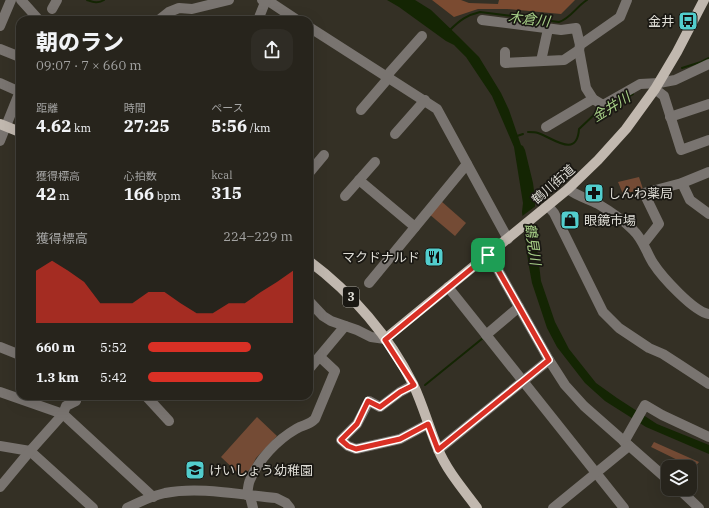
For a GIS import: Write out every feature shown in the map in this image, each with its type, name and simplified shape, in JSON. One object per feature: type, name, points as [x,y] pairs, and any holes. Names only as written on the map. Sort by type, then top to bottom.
[{"type":"main road","name":"鶴川街道","points":[[385,340],[544,210],[598,160],[626,129],[657,86],[704,0]]},
{"type":"main road","points":[[2,125],[16,130]]},
{"type":"main road","name":"3","points":[[313,264],[354,300],[385,340]]},
{"type":"main road","points":[[385,340],[414,385],[438,450],[446,466],[477,508]]},
{"type":"street","points":[[0,26],[2,14],[11,0]]},
{"type":"street","points":[[21,0],[35,16]]},
{"type":"street","points":[[164,16],[169,12],[180,8],[192,9],[229,0]]},
{"type":"street","points":[[259,16],[264,0],[290,16]]},
{"type":"street","points":[[505,52],[505,63],[564,60],[620,17],[627,0]]},
{"type":"street","points":[[482,20],[548,29],[561,30],[576,28],[586,88],[593,99],[602,105],[640,84],[657,86],[679,79],[709,64]]},
{"type":"street","points":[[541,61],[548,29]]},
{"type":"street","points":[[313,30],[388,76],[437,109],[508,239]]},
{"type":"street","points":[[361,110],[385,82],[390,72],[422,36]]},
{"type":"street","points":[[0,49],[16,55]]},
{"type":"street","points":[[0,83],[16,89]]},
{"type":"street","points":[[657,86],[664,96],[681,150],[709,140]]},
{"type":"street","points":[[0,141],[2,125],[16,99]]},
{"type":"street","points":[[546,127],[593,99]]},
{"type":"street","points":[[395,134],[425,100]]},
{"type":"street","points":[[670,117],[709,104]]},
{"type":"street","points":[[313,168],[324,155]]},
{"type":"street","points":[[345,196],[374,162]]},
{"type":"street","points":[[369,283],[467,164]]},
{"type":"street","points":[[644,243],[659,224],[644,193],[682,183],[709,172]]},
{"type":"street","points":[[359,180],[415,227]]},
{"type":"street","points":[[682,183],[690,200],[709,214]]},
{"type":"street","points":[[568,189],[598,204],[633,230],[644,243],[652,262],[662,276],[678,292],[700,310],[709,314]]},
{"type":"street","points":[[544,210],[554,214],[603,312],[619,328],[649,348],[680,364],[709,384]]},
{"type":"street","points":[[488,255],[565,385],[579,401],[661,474]]},
{"type":"street","points":[[448,287],[624,508]]},
{"type":"street","points":[[313,305],[323,316],[331,321],[371,337],[385,340]]},
{"type":"street","points":[[486,334],[519,307]]},
{"type":"street","points":[[313,365],[345,326]]},
{"type":"street","points":[[0,347],[16,353]]},
{"type":"street","points":[[253,508],[248,495],[250,480],[265,456],[278,441],[297,428],[309,424],[315,419],[335,371],[320,357]]},
{"type":"street","points":[[438,450],[549,360]]},
{"type":"street","points":[[414,385],[400,392],[380,407],[368,401],[357,424],[341,440],[348,446],[356,449],[400,439],[428,424]]},
{"type":"street","points":[[0,392],[16,396]]},
{"type":"street","points":[[28,400],[63,414],[152,497]]},
{"type":"street","points":[[150,400],[169,421]]},
{"type":"street","points":[[0,487],[63,414],[66,406],[76,401]]},
{"type":"street","points":[[553,508],[627,444],[633,427],[645,405],[662,415],[709,436]]},
{"type":"street","points":[[0,446],[30,451],[93,508]]},
{"type":"street","points":[[128,508],[165,493],[188,491],[276,498],[286,503],[290,508]]},
{"type":"street","points":[[686,496],[699,508]]},
{"type":"shaded area","points":[[432,0],[461,0],[469,3],[498,4],[499,0],[575,0],[561,14],[507,9],[478,9],[454,17]]},
{"type":"shaded area","points":[[639,177],[643,189],[623,194],[618,182]]},
{"type":"shaded area","points":[[441,201],[466,223],[455,236],[429,214]]},
{"type":"shaded area","points":[[257,417],[277,436],[256,458],[251,468],[242,477],[221,457]]},
{"type":"shaded area","points":[[654,442],[694,460],[678,460],[651,447]]},
{"type":"water","name":"鶴見川","points":[[387,0],[415,0],[431,10],[479,57],[501,93],[509,110],[521,145],[525,150],[533,183],[535,198],[535,231],[541,281],[555,322],[569,349],[596,383],[657,424],[709,445],[709,454],[646,427],[605,401],[585,383],[557,347],[547,328],[532,283],[522,212],[523,203],[514,147],[492,96],[466,57],[454,45]]},
{"type":"pier","points":[[537,205],[537,225],[524,236],[521,217]]},
{"type":"waterway","points":[[87,0],[93,2],[104,0]]},
{"type":"waterway","name":"木倉川","points":[[450,30],[464,18],[480,12],[559,22],[567,18],[587,0]]},
{"type":"waterway","name":"金井川","points":[[682,68],[709,58]]},
{"type":"waterway","name":"金井川","points":[[614,104],[633,94]]},
{"type":"waterway","name":"金井川","points":[[528,132],[538,133],[557,142],[569,145],[574,143],[579,129],[596,113],[605,109]]},
{"type":"waterway","name":"金井川","points":[[517,136],[523,134]]},
{"type":"waterway","points":[[425,385],[483,338]]},
{"type":"place","name":"金井","points":[[688,21]]},
{"type":"place","name":"しんわ薬局","points":[[594,193]]},
{"type":"place","name":"眼鏡市場","points":[[570,220]]},
{"type":"place","name":"マクドナルド","points":[[434,257]]},
{"type":"place","name":"けいしょう幼稚園","points":[[195,470]]},
{"type":"route","points":[[488,255],[549,360],[438,450],[428,424],[400,439],[356,449],[348,446],[341,440],[357,424],[368,401],[380,407],[400,392],[414,385],[385,340],[488,255]]}]
